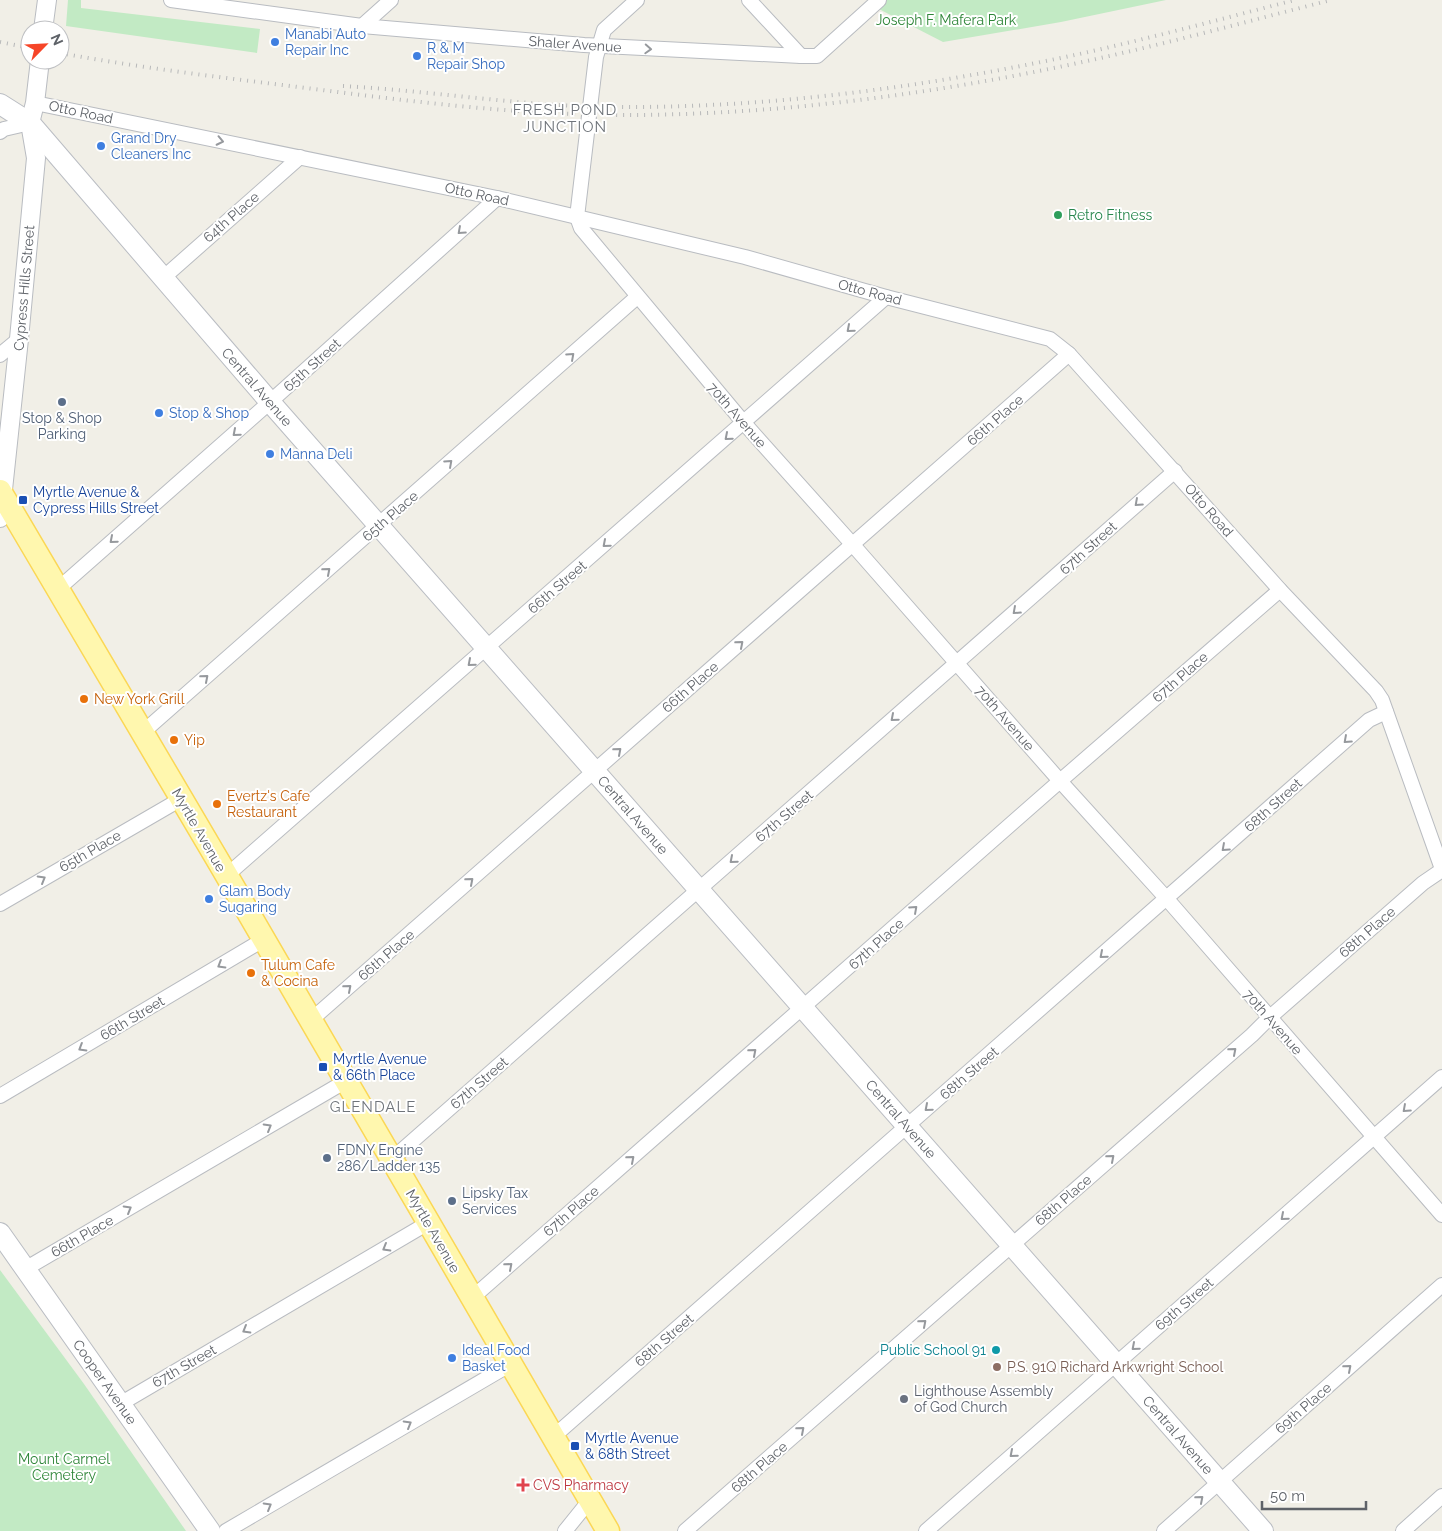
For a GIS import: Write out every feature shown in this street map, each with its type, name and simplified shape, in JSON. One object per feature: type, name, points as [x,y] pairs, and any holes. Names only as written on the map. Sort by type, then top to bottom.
[{"type":"main road","name":"Central Avenue","points":[[0,104],[30,123],[270,402],[1263,1531]]},
{"type":"main road","name":"Myrtle Avenue","points":[[1,493],[311,1020],[608,1531]]},
{"type":"main road","name":"Cooper Avenue","points":[[0,1233],[210,1531]]},
{"type":"street","points":[[44,20],[47,0]]},
{"type":"street","name":"Shaler Avenue","points":[[171,0],[362,26],[599,46],[801,56]]},
{"type":"street","points":[[362,26],[391,0]]},
{"type":"street","points":[[577,217],[596,57],[599,46],[604,30],[637,0]]},
{"type":"street","points":[[749,0],[801,56],[817,56],[879,0]]},
{"type":"street","name":"Cypress Hills Street","points":[[0,518],[36,158],[30,123],[35,103],[39,70]]},
{"type":"street","name":"Otto Road","points":[[35,103],[497,198],[745,257],[886,297],[1050,339],[1069,354],[1280,590],[1376,691],[1382,700],[1442,869]]},
{"type":"street","points":[[0,132],[4,129],[30,123]]},
{"type":"street","name":"64th Place","points":[[163,278],[300,157]]},
{"type":"street","name":"65th Street","points":[[58,589],[497,198]]},
{"type":"street","name":"70th Avenue","points":[[577,217],[581,228],[744,423],[1166,899],[1442,1215]]},
{"type":"street","name":"65th Place","points":[[142,733],[637,297]]},
{"type":"street","name":"66th Street","points":[[226,876],[886,297]]},
{"type":"street","points":[[0,355],[19,339]]},
{"type":"street","name":"66th Place","points":[[311,1020],[1069,354]]},
{"type":"street","name":"67th Street","points":[[392,1160],[1174,471]]},
{"type":"street","name":"67th Place","points":[[472,1298],[1280,590]]},
{"type":"street","name":"68th Street","points":[[553,1437],[1369,720],[1386,712]]},
{"type":"street","name":"65th Place","points":[[0,904],[181,799]]},
{"type":"street","name":"68th Place","points":[[685,1531],[1423,883],[1442,869]]},
{"type":"street","name":"66th Street","points":[[0,1096],[263,940]]},
{"type":"street","name":"69th Street","points":[[926,1531],[1442,1077]]},
{"type":"street","name":"66th Place","points":[[25,1269],[346,1081]]},
{"type":"street","name":"67th Street","points":[[120,1404],[428,1223]]},
{"type":"street","name":"69th Place","points":[[1164,1531],[1442,1285]]},
{"type":"street","points":[[226,1531],[510,1364]]},
{"type":"street","points":[[1402,1531],[1442,1496]]},
{"type":"street","points":[[565,1531],[590,1500]]},
{"type":"green space","points":[[68,0],[81,0],[81,8],[260,29],[257,53],[70,27],[70,20],[66,20]]},
{"type":"green space","name":"Joseph F. Mafera Park","points":[[879,0],[1166,0],[1061,22],[943,42],[873,6]]},
{"type":"green space","name":"Mount Carmel Cemetery","points":[[0,1270],[84,1384],[186,1531],[0,1531]]},
{"type":"railway","points":[[343,86],[515,102],[618,107],[735,104],[794,99],[911,85],[1027,65],[1084,53],[1295,0]]},
{"type":"railway","points":[[70,55],[191,73],[473,107],[549,113],[625,115],[732,112],[891,96],[997,79],[1120,54],[1331,0]]},
{"type":"railway","points":[[0,42],[20,46]]},
{"type":"place","name":"Manabi Auto Repair Inc","points":[[275,42]]},
{"type":"place","name":"R & M Repair Shop","points":[[417,56]]},
{"type":"place","name":"Grand Dry Cleaners Inc","points":[[101,146]]},
{"type":"place","name":"Retro Fitness","points":[[1058,215]]},
{"type":"place","name":"Stop & Shop Parking","points":[[62,402]]},
{"type":"place","name":"Stop & Shop","points":[[159,413]]},
{"type":"place","name":"Manna Deli","points":[[270,454]]},
{"type":"place","name":"Myrtle Avenue & Cypress Hills Street","points":[[23,500]]},
{"type":"place","name":"New York Grill","points":[[84,699]]},
{"type":"place","name":"Yip","points":[[174,740]]},
{"type":"place","name":"Evertz's Cafe Restaurant","points":[[217,804]]},
{"type":"place","name":"Glam Body Sugaring","points":[[209,899]]},
{"type":"place","name":"Tulum Cafe & Cocina","points":[[251,973]]},
{"type":"place","name":"Myrtle Avenue & 66th Place","points":[[323,1067]]},
{"type":"place","name":"FDNY Engine 286/Ladder 135","points":[[327,1158]]},
{"type":"place","name":"Lipsky Tax Services","points":[[452,1201]]},
{"type":"place","name":"Public School 91","points":[[996,1350]]},
{"type":"place","name":"Ideal Food Basket","points":[[452,1358]]},
{"type":"place","name":"P.S. 91Q Richard Arkwright School","points":[[997,1367]]},
{"type":"place","name":"Lighthouse Assembly of God Church","points":[[904,1399]]},
{"type":"place","name":"Myrtle Avenue & 68th Street","points":[[575,1446]]},
{"type":"place","name":"CVS Pharmacy","points":[[523,1485]]},
{"type":"district","name":"FRESH POND JUNCTION","points":[[565,118]]},
{"type":"district","name":"GLENDALE","points":[[373,1107]]}]
